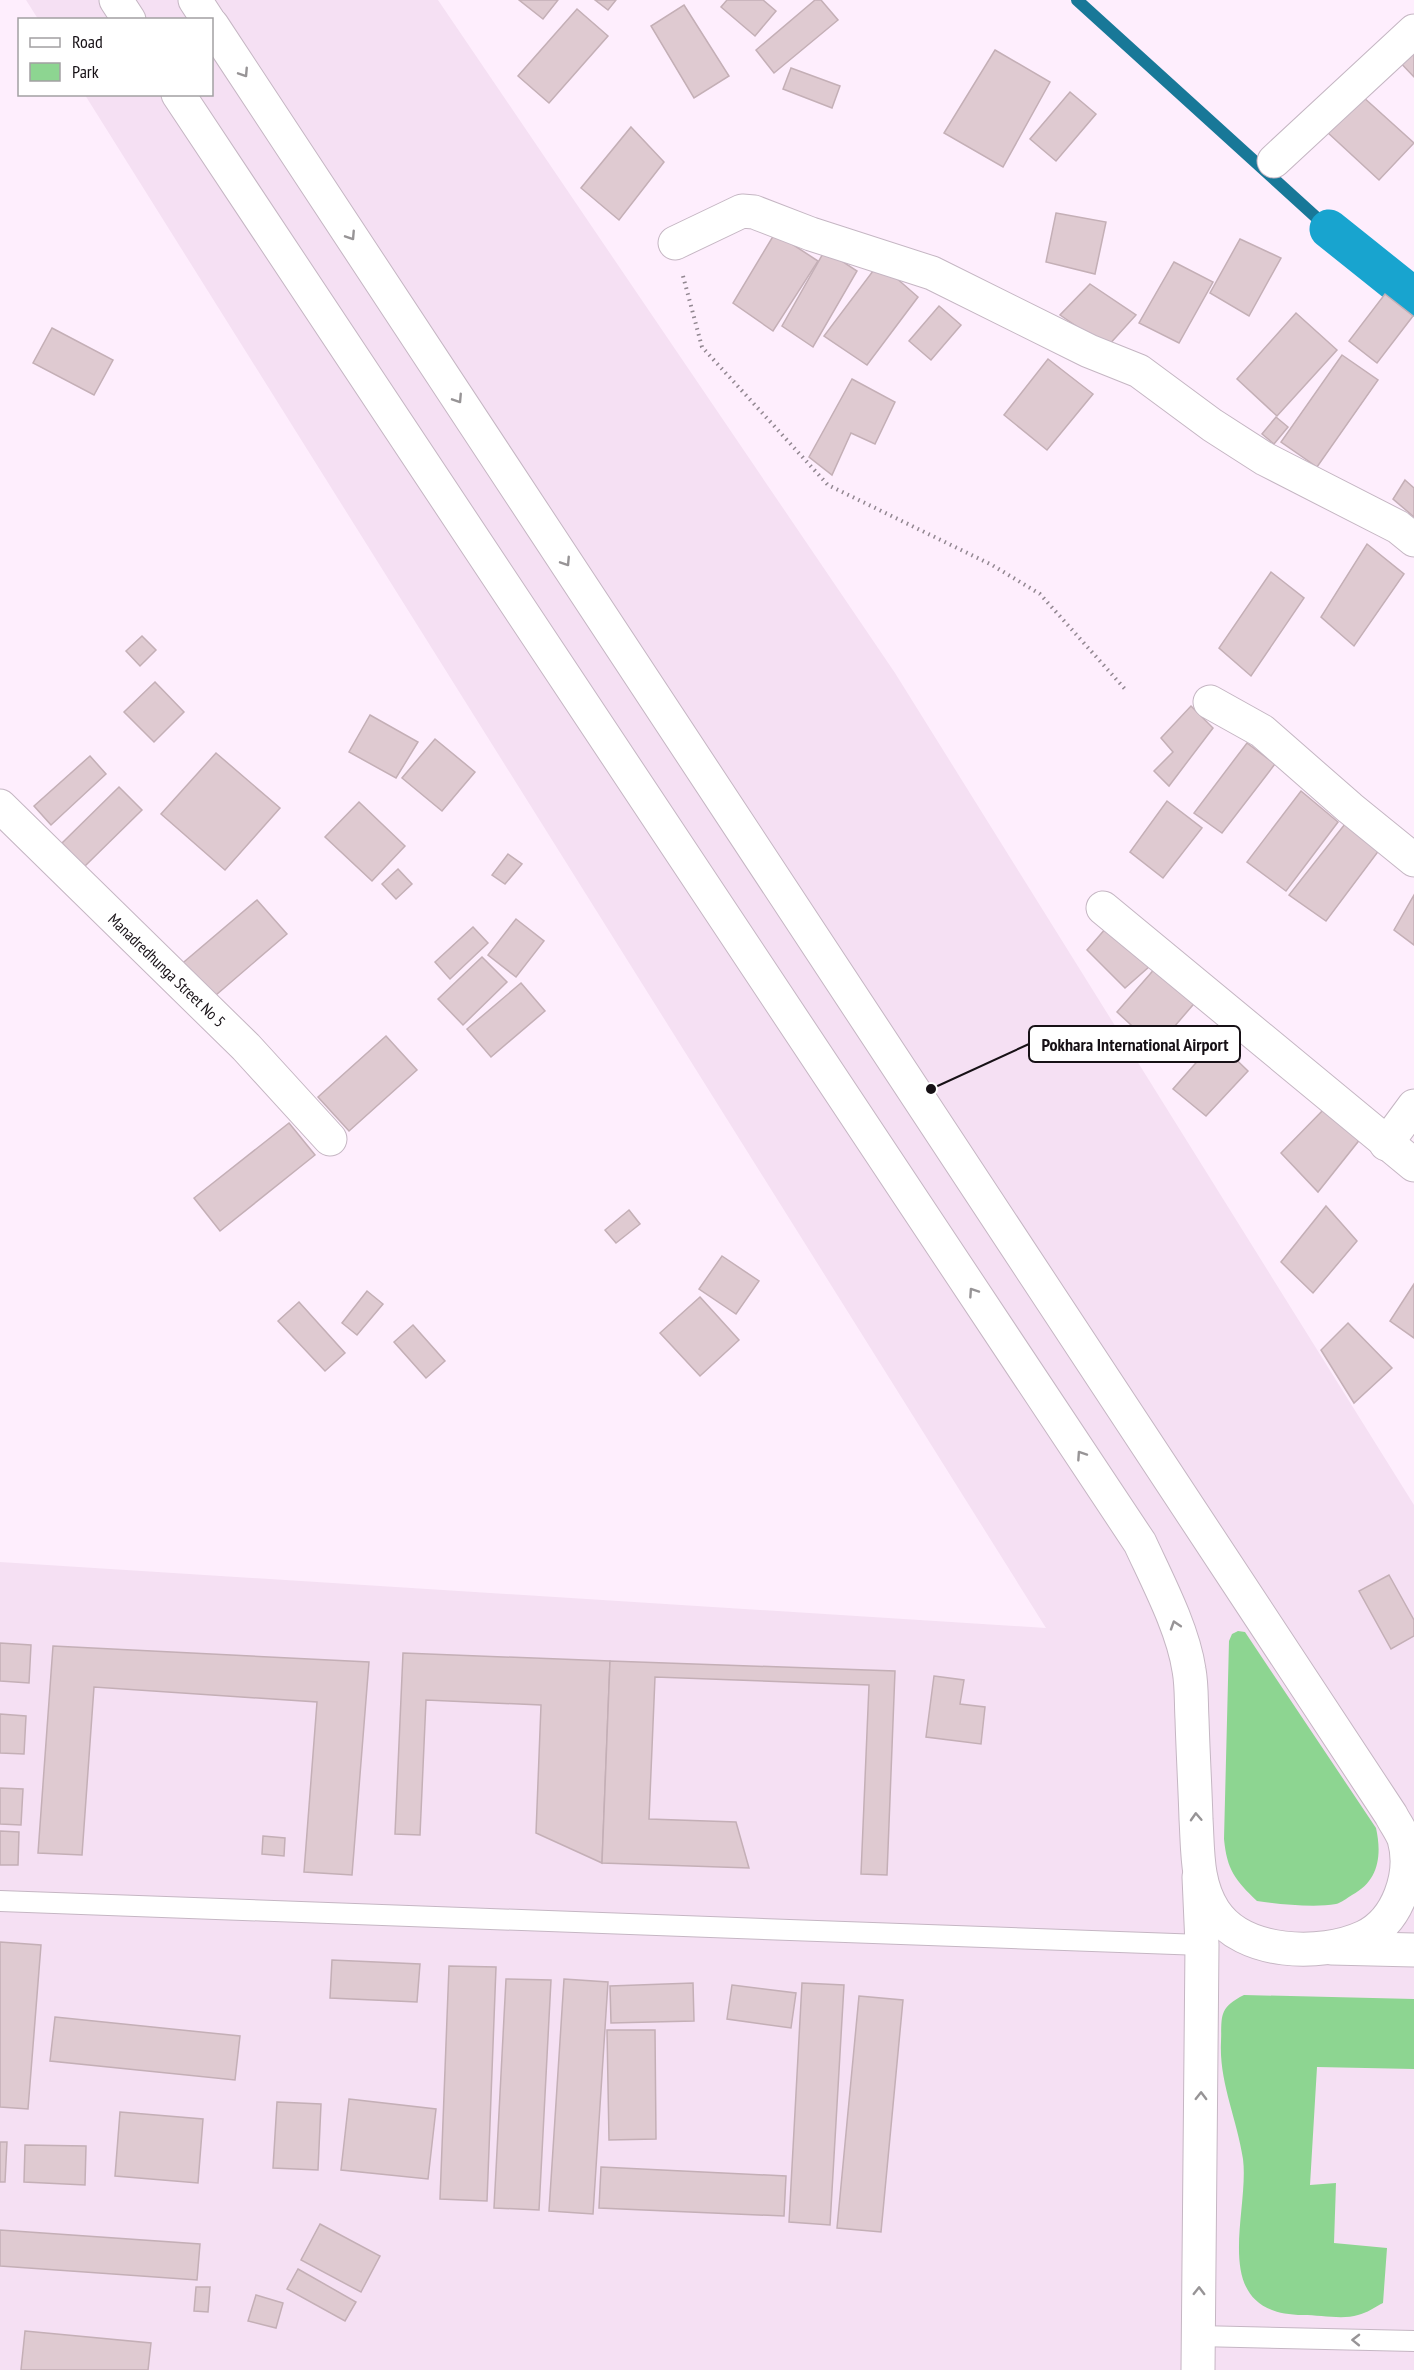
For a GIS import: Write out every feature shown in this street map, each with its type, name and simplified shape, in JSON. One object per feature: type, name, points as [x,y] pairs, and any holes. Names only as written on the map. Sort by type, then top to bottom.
[{"type":"street","points":[[116,0],[128,18]]},
{"type":"street","points":[[195,0],[207,18]]},
{"type":"street","points":[[213,27],[1414,1849]]},
{"type":"street","points":[[1274,161],[1414,31]]},
{"type":"street","points":[[179,96],[1140,1543],[1168,1606],[1189,1669],[1202,1945],[1198,2370]]},
{"type":"street","points":[[675,243],[742,211],[754,212],[811,234],[932,273],[1089,351],[1139,371],[1212,425],[1265,459],[1398,527],[1414,540]]},
{"type":"street","points":[[1210,702],[1262,731],[1414,860]]},
{"type":"street","name":"Manadredhunga Street No 5","points":[[0,806],[246,1047],[330,1139]]},
{"type":"street","points":[[1103,908],[1414,1166]]},
{"type":"street","points":[[1386,1144],[1414,1106]]},
{"type":"street","points":[[1198,1856],[1202,1887],[1215,1912],[1234,1932],[1260,1944],[1299,1947],[1340,1946],[1366,1936],[1388,1917],[1402,1893],[1408,1865],[1404,1839],[1391,1815]]},
{"type":"street","points":[[1202,1945],[1414,1950]]},
{"type":"lane","points":[[0,1901],[1202,1945]]},
{"type":"lane","points":[[1198,2336],[1414,2341]]},
{"type":"path","points":[[675,243],[702,347],[828,485],[992,565],[1040,594],[1125,689]]},
{"type":"shaded area","points":[[26,0],[438,0],[895,673],[1414,1505],[1414,2370],[0,2370],[0,1562],[1046,1628],[86,96],[213,96],[213,18],[37,18]]},
{"type":"green space","points":[[1238,1631],[1245,1632],[1376,1828],[1379,1848],[1373,1875],[1361,1889],[1338,1903],[1307,1906],[1257,1901],[1233,1874],[1227,1859],[1224,1839],[1229,1641],[1232,1634]]},
{"type":"green space","points":[[1244,1995],[1414,1999],[1414,2069],[1317,2067],[1310,2185],[1336,2183],[1334,2243],[1387,2248],[1383,2303],[1361,2314],[1338,2317],[1273,2310],[1254,2298],[1243,2280],[1239,2258],[1239,2233],[1244,2182],[1243,2159],[1223,2072],[1221,2026],[1226,2009]]},
{"type":"building","points":[[519,0],[558,0],[543,19]]},
{"type":"building","points":[[595,0],[616,0],[608,10]]},
{"type":"building","points":[[727,0],[763,0],[776,11],[755,36],[721,7]]},
{"type":"building","points":[[815,0],[821,0],[838,20],[774,73],[756,50]]},
{"type":"building","points":[[684,5],[729,76],[694,98],[651,26]]},
{"type":"building","points":[[577,9],[608,36],[549,103],[518,76]]},
{"type":"building","points":[[1414,42],[1414,77],[1396,58]]},
{"type":"building","points":[[995,50],[1050,82],[1003,167],[944,133]]},
{"type":"building","points":[[791,68],[840,86],[832,108],[783,89]]},
{"type":"building","points":[[1070,92],[1096,114],[1056,161],[1030,139]]},
{"type":"building","points":[[1362,96],[1414,143],[1379,180],[1326,131]]},
{"type":"building","points":[[631,127],[664,162],[619,220],[581,188]]},
{"type":"building","points":[[1056,213],[1106,222],[1095,274],[1046,262]]},
{"type":"building","points":[[775,233],[818,261],[773,331],[733,303]]},
{"type":"building","points":[[1240,239],[1281,258],[1249,316],[1210,293]]},
{"type":"building","points":[[825,250],[857,271],[813,347],[782,326]]},
{"type":"building","points":[[1174,262],[1213,282],[1179,343],[1139,323]]},
{"type":"building","points":[[879,263],[918,297],[867,365],[824,336]]},
{"type":"building","points":[[1090,284],[1136,315],[1107,347],[1060,315]]},
{"type":"building","points":[[1385,294],[1413,316],[1377,363],[1349,341]]},
{"type":"building","points":[[939,306],[961,325],[931,360],[909,341]]},
{"type":"building","points":[[1296,313],[1337,350],[1277,416],[1237,379]]},
{"type":"building","points":[[52,328],[113,360],[94,395],[33,363]]},
{"type":"building","points":[[1342,355],[1378,380],[1317,467],[1281,442]]},
{"type":"building","points":[[1048,359],[1093,394],[1047,450],[1004,415]]},
{"type":"building","points":[[852,379],[895,402],[875,444],[851,433],[832,475],[809,457]]},
{"type":"building","points":[[1276,417],[1288,427],[1274,444],[1262,434]]},
{"type":"building","points":[[1405,480],[1414,488],[1414,517],[1393,499]]},
{"type":"building","points":[[1367,544],[1404,574],[1354,646],[1321,617]]},
{"type":"building","points":[[1271,572],[1304,598],[1251,676],[1219,648]]},
{"type":"building","points":[[142,636],[156,650],[140,666],[126,651]]},
{"type":"building","points":[[155,682],[184,712],[154,742],[124,712]]},
{"type":"building","points":[[1191,706],[1213,728],[1169,786],[1154,771],[1173,752],[1161,738]]},
{"type":"building","points":[[370,715],[418,742],[396,778],[349,752]]},
{"type":"building","points":[[435,739],[475,772],[442,811],[402,778]]},
{"type":"building","points":[[1247,743],[1275,764],[1222,833],[1194,813]]},
{"type":"building","points":[[216,753],[280,808],[225,870],[161,814]]},
{"type":"building","points":[[90,756],[106,774],[51,825],[34,806]]},
{"type":"building","points":[[119,787],[142,810],[84,867],[62,843]]},
{"type":"building","points":[[1301,791],[1338,822],[1286,891],[1247,862]]},
{"type":"building","points":[[1167,801],[1202,828],[1163,878],[1130,852]]},
{"type":"building","points":[[359,802],[405,846],[372,881],[325,837]]},
{"type":"building","points":[[1345,824],[1380,849],[1326,921],[1289,895]]},
{"type":"building","points":[[508,854],[522,864],[505,884],[492,875]]},
{"type":"building","points":[[398,869],[412,884],[396,899],[382,884]]},
{"type":"building","points":[[1414,895],[1414,945],[1394,930]]},
{"type":"building","points":[[257,900],[287,934],[209,1001],[178,967]]},
{"type":"building","points":[[516,919],[544,941],[516,977],[488,955]]},
{"type":"building","points":[[473,927],[488,943],[450,979],[435,962]]},
{"type":"building","points":[[1106,928],[1150,966],[1125,988],[1087,950]]},
{"type":"building","points":[[482,957],[507,982],[463,1025],[438,999]]},
{"type":"building","points":[[1157,966],[1198,999],[1156,1048],[1117,1012]]},
{"type":"building","points":[[521,983],[545,1011],[491,1057],[467,1029]]},
{"type":"building","points":[[386,1036],[417,1070],[349,1131],[318,1097]]},
{"type":"building","points":[[1216,1040],[1248,1071],[1206,1116],[1173,1089]]},
{"type":"building","points":[[1329,1104],[1365,1133],[1318,1192],[1281,1153]]},
{"type":"building","points":[[289,1123],[315,1155],[220,1231],[194,1198]]},
{"type":"building","points":[[1326,1206],[1357,1241],[1313,1293],[1281,1262]]},
{"type":"building","points":[[629,1210],[640,1224],[616,1243],[605,1230]]},
{"type":"building","points":[[722,1256],[759,1281],[736,1314],[699,1289]]},
{"type":"building","points":[[1414,1284],[1414,1338],[1390,1321]]},
{"type":"building","points":[[367,1291],[383,1304],[357,1335],[342,1323]]},
{"type":"building","points":[[700,1297],[739,1340],[700,1376],[660,1333]]},
{"type":"building","points":[[299,1302],[345,1353],[325,1371],[278,1321]]},
{"type":"building","points":[[1348,1323],[1392,1368],[1354,1403],[1321,1350]]},
{"type":"building","points":[[413,1325],[445,1361],[426,1378],[394,1342]]},
{"type":"building","points":[[1389,1575],[1414,1620],[1414,1636],[1391,1649],[1359,1591]]},
{"type":"building","points":[[0,1643],[31,1645],[29,1683],[0,1681]]},
{"type":"building","points":[[53,1646],[369,1662],[352,1875],[304,1872],[317,1702],[94,1687],[82,1855],[38,1853]]},
{"type":"building","points":[[403,1653],[610,1661],[602,1863],[536,1833],[541,1705],[426,1700],[420,1835],[395,1834]]},
{"type":"building","points":[[610,1661],[895,1671],[887,1875],[861,1874],[869,1685],[655,1677],[649,1819],[736,1822],[749,1868],[602,1863]]},
{"type":"building","points":[[934,1676],[964,1680],[960,1704],[985,1707],[981,1744],[926,1737]]},
{"type":"building","points":[[0,1714],[26,1716],[24,1754],[0,1753]]},
{"type":"building","points":[[0,1788],[23,1789],[21,1825],[0,1824]]},
{"type":"building","points":[[0,1831],[19,1832],[18,1865],[0,1865]]},
{"type":"building","points":[[263,1836],[285,1838],[284,1856],[262,1854]]},
{"type":"building","points":[[0,1942],[41,1945],[28,2109],[0,2107]]},
{"type":"building","points":[[332,1960],[420,1964],[417,2002],[330,1998]]},
{"type":"building","points":[[449,1966],[496,1967],[487,2201],[440,2199]]},
{"type":"building","points":[[506,1979],[551,1980],[539,2210],[494,2208]]},
{"type":"building","points":[[564,1979],[608,1982],[593,2214],[549,2211]]},
{"type":"building","points":[[693,1983],[694,2021],[611,2023],[610,1986]]},
{"type":"building","points":[[802,1983],[844,1985],[830,2225],[789,2222]]},
{"type":"building","points":[[732,1985],[796,1993],[791,2028],[727,2019]]},
{"type":"building","points":[[859,1996],[903,2000],[881,2232],[837,2228]]},
{"type":"building","points":[[55,2017],[240,2036],[235,2080],[50,2061]]},
{"type":"building","points":[[607,2030],[655,2030],[656,2139],[609,2140]]},
{"type":"building","points":[[349,2099],[436,2109],[428,2179],[341,2170]]},
{"type":"building","points":[[277,2102],[321,2104],[318,2170],[273,2168]]},
{"type":"building","points":[[120,2112],[203,2119],[198,2183],[115,2176]]},
{"type":"building","points":[[0,2142],[7,2142],[5,2182],[0,2182]]},
{"type":"building","points":[[25,2145],[86,2146],[85,2185],[24,2182]]},
{"type":"building","points":[[601,2167],[786,2176],[784,2216],[599,2208]]},
{"type":"building","points":[[320,2224],[380,2256],[361,2292],[301,2260]]},
{"type":"building","points":[[0,2230],[200,2244],[197,2280],[0,2266]]},
{"type":"building","points":[[298,2269],[356,2302],[345,2321],[287,2289]]},
{"type":"building","points":[[196,2287],[210,2287],[208,2312],[194,2311]]},
{"type":"building","points":[[256,2295],[283,2303],[276,2328],[248,2321]]},
{"type":"building","points":[[25,2331],[151,2343],[148,2370],[21,2370]]},
{"type":"waterway","points":[[1077,0],[1329,229]]},
{"type":"waterway","points":[[1329,229],[1414,297]]},
{"type":"place","name":"Pokhara International Airport","points":[[931,1089]]}]
